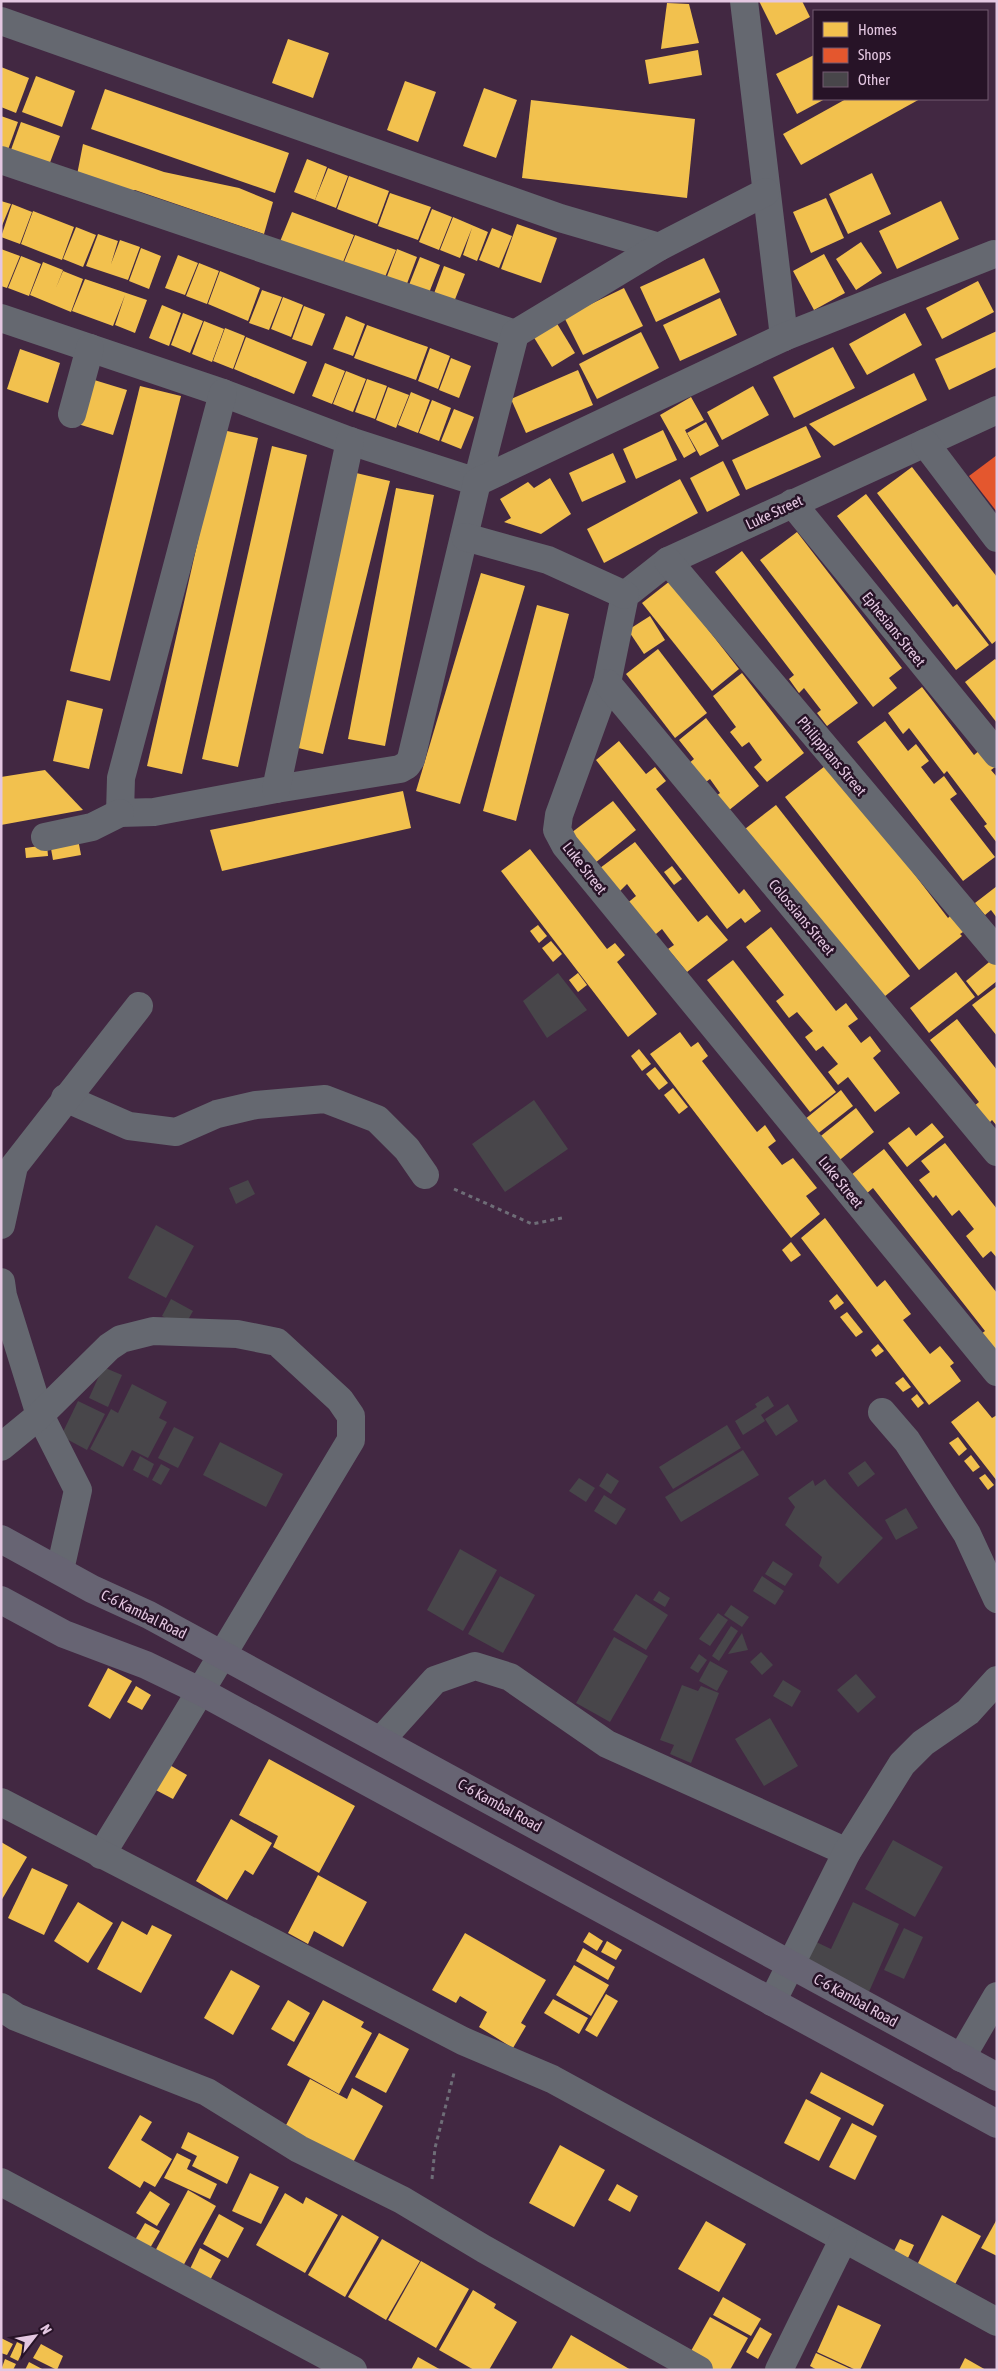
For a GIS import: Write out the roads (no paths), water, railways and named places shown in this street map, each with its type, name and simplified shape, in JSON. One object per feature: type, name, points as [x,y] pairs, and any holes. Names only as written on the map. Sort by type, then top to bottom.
[{"type":"main road","name":"C-6 Kambal Road","points":[[1,1539],[92,1589],[149,1615],[222,1654],[997,2077]]},
{"type":"main road","points":[[1,1600],[64,1634],[146,1666],[202,1692],[997,2124]]},
{"type":"street","points":[[744,1],[784,337]]},
{"type":"street","points":[[1,21],[560,218],[659,247]]},
{"type":"street","points":[[1,160],[515,334]]},
{"type":"street","points":[[45,836],[92,827],[120,813],[154,812],[276,789],[400,769],[407,766],[515,334],[659,247],[766,192]]},
{"type":"street","points":[[1,318],[223,393],[350,441],[477,482],[784,337],[994,254]]},
{"type":"street","points":[[72,414],[90,348]]},
{"type":"street","points":[[120,813],[121,778],[223,393]]},
{"type":"street","name":"Luke Street","points":[[997,410],[668,561],[625,595],[607,683],[559,816],[557,830],[565,845],[997,1372]]},
{"type":"street","points":[[276,789],[350,441]]},
{"type":"street","points":[[924,443],[997,538]]},
{"type":"street","name":"Ephesians Street","points":[[792,504],[997,754]]},
{"type":"street","points":[[465,537],[548,560],[625,595]]},
{"type":"street","name":"Philippians Street","points":[[668,561],[997,951]]},
{"type":"street","name":"Colossians Street","points":[[607,683],[997,1152]]},
{"type":"street","points":[[1,1225],[8,1163],[65,1098],[139,1006]]},
{"type":"street","points":[[65,1098],[129,1126],[176,1132],[217,1114],[256,1104],[325,1099],[377,1119],[407,1149],[425,1175]]},
{"type":"street","points":[[1,1282],[3,1296],[40,1415],[78,1490],[60,1570]]},
{"type":"street","points":[[1,1447],[40,1415],[109,1347],[121,1339],[153,1331],[237,1334],[277,1342],[340,1400],[351,1416],[351,1440],[222,1654],[202,1692],[101,1855]]},
{"type":"street","points":[[882,1412],[907,1441],[967,1534],[997,1599]]},
{"type":"street","points":[[381,1740],[436,1680],[475,1666],[510,1677],[607,1744],[847,1852]]},
{"type":"street","points":[[772,2002],[847,1852],[902,1764],[923,1743],[968,1712],[997,1680]]},
{"type":"street","points":[[1,1802],[463,2041],[552,2079],[843,2240],[997,2322]]},
{"type":"street","points":[[961,2058],[997,1996]]},
{"type":"street","points":[[1,2007],[16,2017],[207,2092],[299,2149],[350,2173],[429,2216],[700,2370]]},
{"type":"street","points":[[1,2182],[353,2370]]},
{"type":"street","points":[[779,2370],[843,2240]]}]
